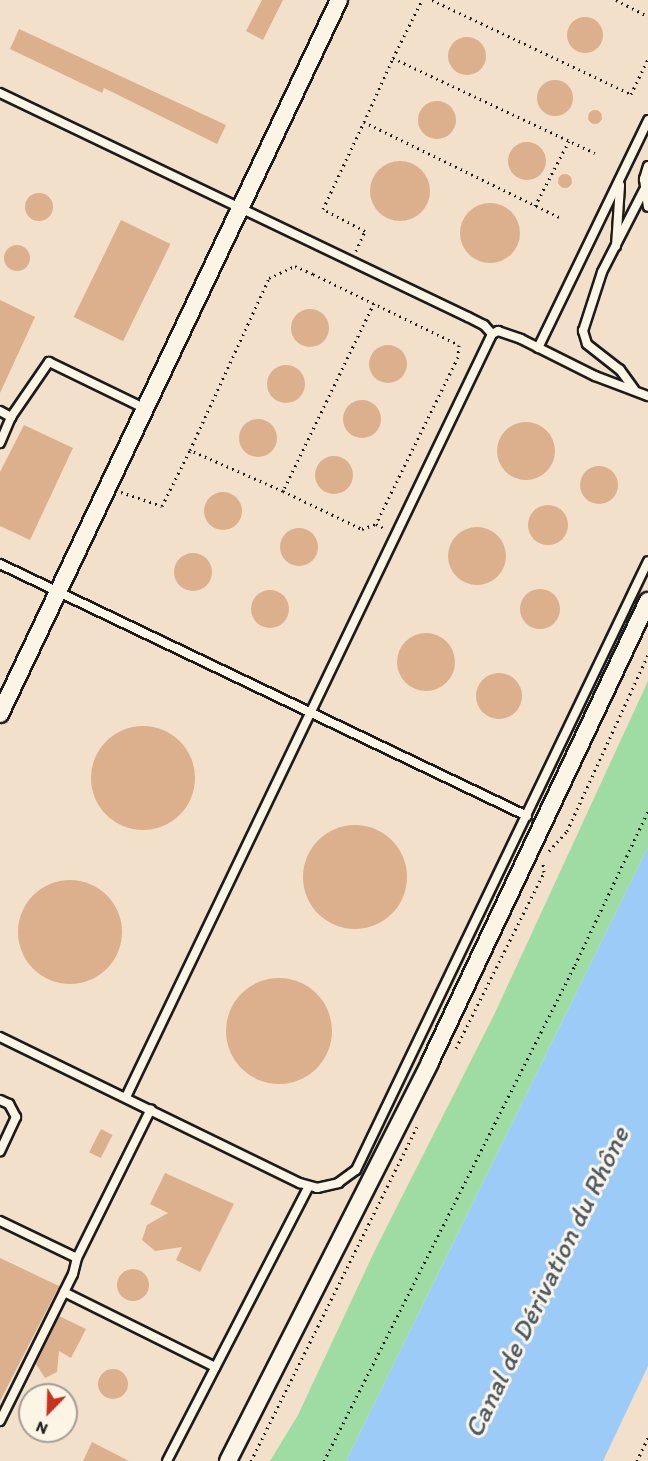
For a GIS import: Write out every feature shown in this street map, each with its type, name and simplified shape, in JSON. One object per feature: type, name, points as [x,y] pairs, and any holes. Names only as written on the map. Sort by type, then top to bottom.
[{"type":"street","points":[[0,714],[339,0]]},
{"type":"street","points":[[228,1461],[430,1062],[648,601]]},
{"type":"lane","points":[[0,93],[484,325],[492,334]]},
{"type":"lane","points":[[538,348],[648,120]]},
{"type":"lane","points":[[634,390],[620,370],[587,344],[583,331],[588,307],[644,190],[648,166]]},
{"type":"lane","points":[[615,248],[621,175]]},
{"type":"lane","points":[[644,190],[648,207]]},
{"type":"lane","points":[[126,1097],[492,334],[498,331],[595,376],[648,396]]},
{"type":"lane","points":[[0,443],[11,417],[49,362],[146,409]]},
{"type":"lane","points":[[0,411],[11,417]]},
{"type":"lane","points":[[0,1037],[309,1186],[318,1188],[338,1183],[356,1170],[648,561]]},
{"type":"lane","points":[[0,564],[527,816]]},
{"type":"lane","points":[[0,1100],[9,1104],[16,1117],[0,1152]]},
{"type":"lane","points":[[0,1421],[151,1109]]},
{"type":"lane","points":[[167,1461],[309,1186]]},
{"type":"lane","points":[[0,1221],[77,1258]]},
{"type":"lane","points":[[64,1292],[215,1367]]},
{"type":"path","points":[[351,261],[365,231],[323,209],[422,0]]},
{"type":"path","points":[[432,0],[631,94],[648,59]]},
{"type":"path","points":[[616,0],[648,15]]},
{"type":"path","points":[[393,58],[595,153]]},
{"type":"path","points":[[364,122],[559,217]]},
{"type":"path","points":[[535,206],[569,141]]},
{"type":"path","points":[[109,487],[162,506],[270,278],[295,266],[459,345],[458,357],[376,524]]},
{"type":"path","points":[[283,492],[374,303]]},
{"type":"path","points":[[190,450],[362,529],[376,524],[396,533]]},
{"type":"path","points":[[537,866],[567,831],[648,655]]},
{"type":"path","points":[[324,1461],[575,965],[648,811]]},
{"type":"path","points":[[453,1054],[544,872],[543,857]]},
{"type":"path","points":[[251,1461],[422,1119]]},
{"type":"path","points":[[637,1461],[648,1437]]},
{"type":"green space","points":[[648,681],[648,847],[346,1461],[270,1461],[298,1415],[376,1248],[494,1015]]},
{"type":"water","name":"Canal de Dérivation du Rhône","points":[[648,847],[648,1366],[603,1461],[346,1461]]},
{"type":"building","points":[[262,0],[283,0],[263,40],[246,31]]},
{"type":"building","points":[[585,17],[598,22],[603,35],[598,48],[585,53],[572,48],[567,35],[572,22]]},
{"type":"building","points":[[19,29],[226,125],[217,144],[104,88],[102,93],[10,49]]},
{"type":"building","points":[[467,37],[480,43],[486,56],[480,69],[467,75],[454,69],[448,56],[454,43]]},
{"type":"building","points":[[555,80],[568,85],[573,98],[568,111],[555,116],[542,111],[537,98],[542,85]]},
{"type":"building","points":[[437,101],[450,107],[456,120],[450,133],[437,139],[424,133],[418,120],[424,107]]},
{"type":"building","points":[[592,110],[598,110],[602,117],[598,124],[592,124],[588,120],[588,114]]},
{"type":"building","points":[[527,142],[541,147],[546,161],[541,175],[527,180],[513,175],[508,161],[513,147]]},
{"type":"building","points":[[400,161],[417,166],[425,174],[430,191],[425,208],[417,216],[400,221],[383,216],[375,208],[370,191],[375,174],[383,166]]},
{"type":"building","points":[[562,174],[568,174],[572,181],[568,188],[562,188],[558,184],[558,178]]},
{"type":"building","points":[[39,193],[49,197],[53,207],[49,217],[39,221],[29,217],[25,207],[29,197]]},
{"type":"building","points":[[484,203],[496,203],[507,208],[515,216],[520,233],[518,245],[507,258],[496,263],[484,263],[473,258],[465,250],[460,239],[460,227],[465,216],[473,208]]},
{"type":"building","points":[[121,220],[170,244],[123,341],[74,317]]},
{"type":"building","points":[[17,245],[27,248],[30,258],[27,268],[17,271],[7,268],[4,258],[7,248]]},
{"type":"building","points":[[0,300],[35,317],[0,393]]},
{"type":"building","points":[[310,309],[323,315],[329,328],[323,341],[310,347],[297,341],[291,328],[297,315]]},
{"type":"building","points":[[388,345],[401,351],[407,364],[401,377],[388,383],[375,377],[369,364],[375,351]]},
{"type":"building","points":[[286,365],[299,371],[305,384],[299,397],[286,403],[273,397],[267,384],[273,371]]},
{"type":"building","points":[[362,400],[375,406],[381,419],[375,432],[362,438],[349,432],[343,419],[349,406]]},
{"type":"building","points":[[258,419],[271,425],[277,438],[271,451],[258,457],[245,451],[239,438],[245,425]]},
{"type":"building","points":[[526,422],[537,424],[547,430],[553,440],[555,451],[553,462],[547,472],[537,478],[526,480],[515,478],[505,472],[499,462],[497,451],[499,440],[505,430],[515,424]]},
{"type":"building","points":[[24,425],[73,448],[30,540],[0,526],[0,472]]},
{"type":"building","points":[[334,456],[341,457],[347,462],[352,468],[352,482],[347,488],[341,493],[334,494],[327,493],[321,488],[316,482],[315,475],[316,468],[321,462],[327,457]]},
{"type":"building","points":[[599,466],[613,471],[618,485],[613,499],[599,504],[585,499],[580,485],[585,471]]},
{"type":"building","points":[[223,492],[236,498],[242,511],[236,524],[223,530],[210,524],[204,511],[210,498]]},
{"type":"building","points":[[548,505],[562,511],[568,525],[562,539],[548,545],[534,539],[528,525],[534,511]]},
{"type":"building","points":[[477,527],[488,529],[501,540],[506,556],[504,567],[493,580],[477,585],[466,583],[453,572],[448,556],[450,545],[461,532]]},
{"type":"building","points":[[299,528],[313,533],[318,547],[313,561],[299,566],[285,561],[280,547],[285,533]]},
{"type":"building","points":[[193,553],[206,559],[212,572],[206,585],[193,591],[180,585],[174,572],[180,559]]},
{"type":"building","points":[[540,589],[554,595],[560,609],[554,623],[540,629],[526,623],[520,609],[526,595]]},
{"type":"building","points":[[270,590],[284,595],[289,609],[284,623],[270,628],[256,623],[251,609],[256,595]]},
{"type":"building","points":[[426,633],[442,638],[450,646],[455,662],[450,678],[442,686],[426,691],[410,686],[402,678],[397,662],[402,646],[410,638]]},
{"type":"building","points":[[504,673],[516,679],[521,687],[521,705],[516,713],[508,718],[494,719],[486,716],[479,709],[476,691],[479,683],[486,676]]},
{"type":"building","points":[[143,726],[163,730],[180,741],[191,758],[195,778],[191,798],[180,815],[163,826],[143,830],[123,826],[106,815],[95,798],[91,778],[95,758],[106,741],[123,730]]},
{"type":"building","points":[[355,825],[375,829],[392,840],[403,857],[407,877],[403,897],[392,914],[375,925],[355,929],[335,925],[318,914],[307,897],[303,877],[307,857],[318,840],[335,829]]},
{"type":"building","points":[[70,880],[90,884],[99,889],[113,903],[118,912],[122,932],[118,952],[113,961],[99,975],[90,980],[70,984],[50,980],[41,975],[27,961],[22,952],[18,932],[22,912],[27,903],[41,889],[50,884]]},
{"type":"building","points":[[279,978],[299,982],[316,994],[328,1011],[332,1031],[328,1051],[316,1068],[299,1080],[279,1084],[259,1080],[242,1068],[230,1051],[226,1031],[230,1011],[242,994],[259,982]]},
{"type":"building","points":[[101,1129],[113,1135],[101,1158],[89,1152]]},
{"type":"building","points":[[165,1173],[234,1204],[200,1272],[176,1260],[182,1247],[155,1251],[142,1240],[147,1225],[168,1213],[150,1204]]},
{"type":"building","points":[[0,1258],[59,1286],[0,1401]]},
{"type":"building","points":[[133,1269],[145,1273],[149,1285],[145,1297],[133,1301],[121,1297],[117,1285],[121,1273]]},
{"type":"building","points":[[59,1316],[86,1329],[71,1358],[59,1351],[57,1372],[45,1378],[36,1364]]},
{"type":"building","points":[[113,1369],[124,1373],[128,1384],[124,1395],[113,1399],[102,1395],[98,1384],[102,1373]]},
{"type":"building","points":[[92,1442],[129,1461],[83,1461]]}]
